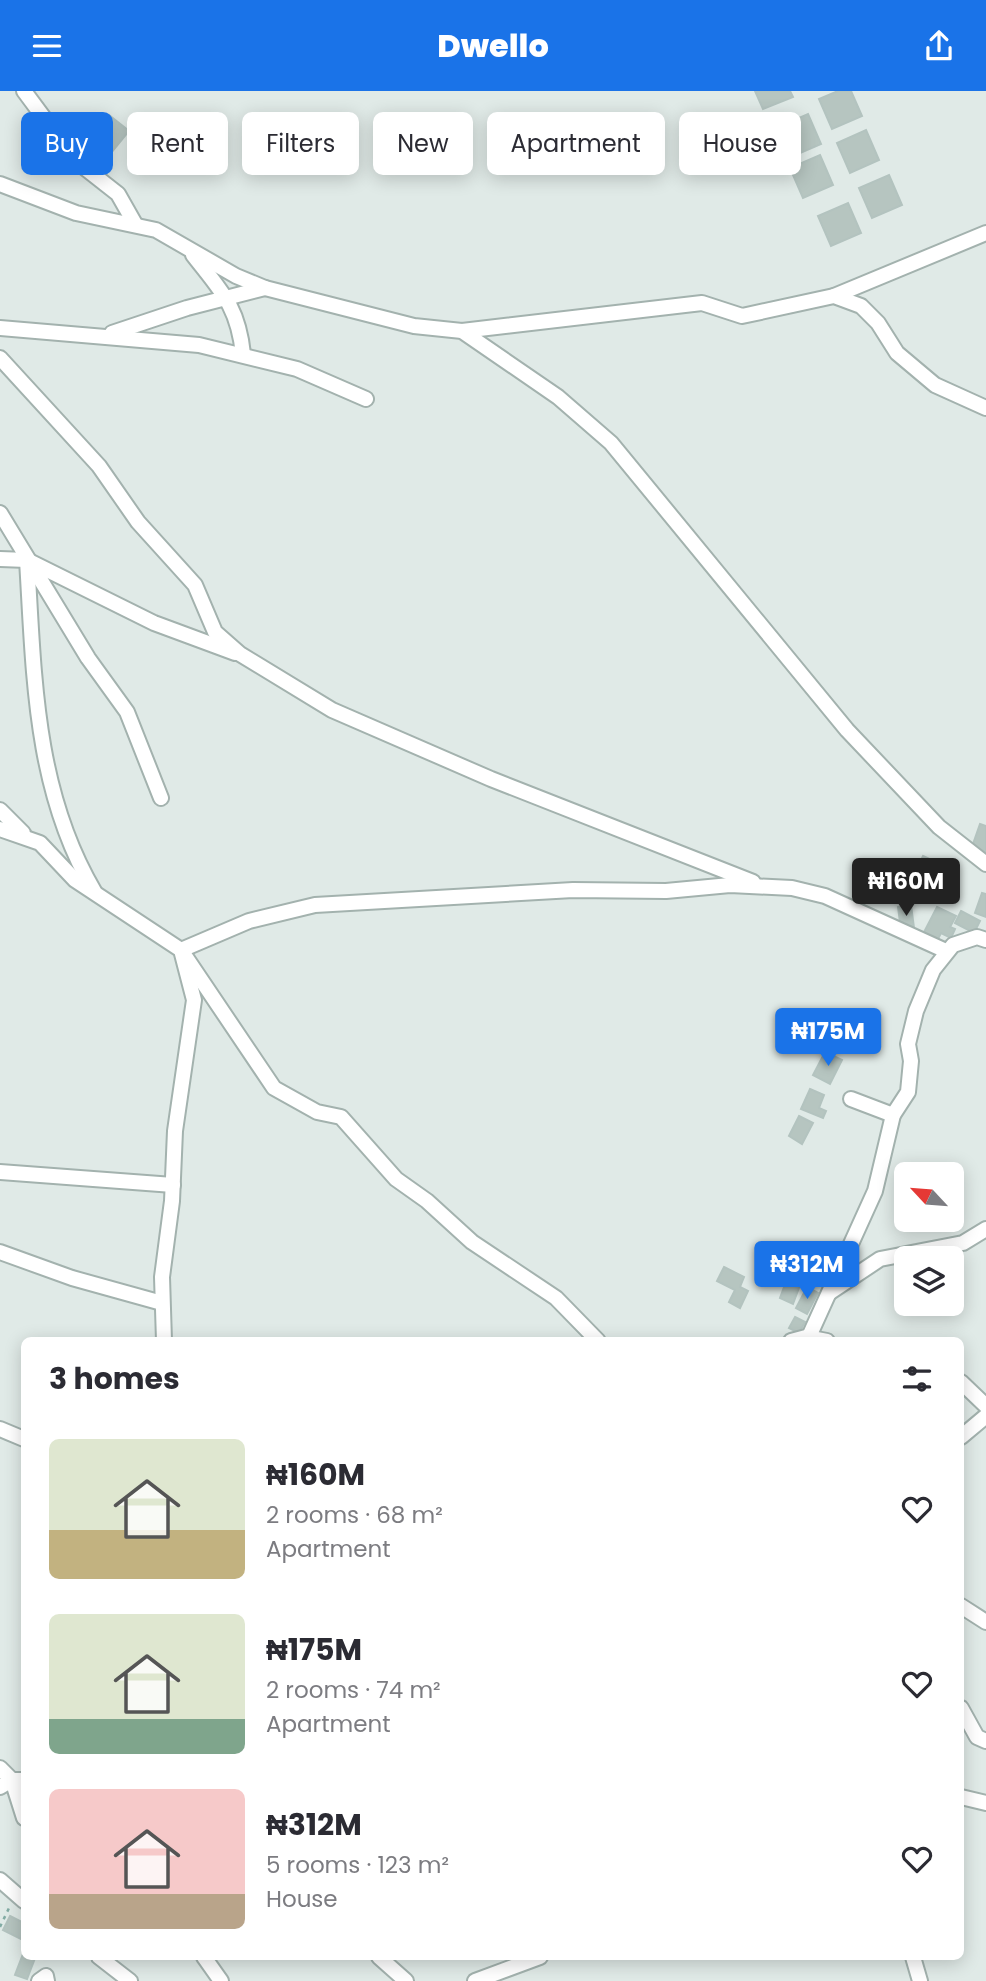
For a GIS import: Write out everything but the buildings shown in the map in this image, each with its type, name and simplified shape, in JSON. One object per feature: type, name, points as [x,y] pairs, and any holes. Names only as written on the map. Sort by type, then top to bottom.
[{"type":"street","points":[[24,91],[76,161],[118,194],[135,223]]},
{"type":"street","points":[[0,184],[76,213],[135,223],[156,230],[265,288],[414,326],[462,331],[702,303],[742,316],[834,296],[986,233]]},
{"type":"street","points":[[187,248],[227,298],[240,325],[243,354]]},
{"type":"street","points":[[104,335],[265,288]]},
{"type":"street","points":[[834,296],[861,306],[878,323],[897,353],[935,385],[986,408]]},
{"type":"street","points":[[0,328],[198,345],[297,369],[366,399]]},
{"type":"street","points":[[462,331],[558,397],[611,443],[847,730],[939,827],[986,864]]},
{"type":"street","points":[[0,358],[99,466],[138,522],[195,585],[215,632],[240,654],[332,710],[491,779],[760,886]]},
{"type":"street","points":[[0,513],[88,658],[127,712],[160,797]]},
{"type":"street","points":[[0,559],[27,560],[154,623],[240,654]]},
{"type":"street","points":[[27,560],[36,714],[48,780],[79,866],[96,894]]},
{"type":"street","points":[[0,810],[29,839]]},
{"type":"street","points":[[0,829],[40,843],[75,880],[181,950],[274,1088],[317,1112],[341,1117],[396,1179],[427,1201],[472,1242],[556,1298],[594,1337]]},
{"type":"street","points":[[181,950],[248,921],[315,905],[573,890],[666,891],[730,885],[792,888],[825,897],[946,951]]},
{"type":"street","points":[[807,1337],[875,1191],[893,1115],[908,1092],[911,1061],[908,1044],[916,1011],[933,970],[946,951],[965,939],[976,937],[986,940]]},
{"type":"street","points":[[164,1337],[162,1277],[173,1185],[175,1131],[194,1000],[181,950]]},
{"type":"street","points":[[851,1099],[893,1115]]},
{"type":"street","points":[[0,1172],[173,1185]]},
{"type":"street","points":[[828,1294],[880,1259],[963,1243],[986,1229]]},
{"type":"street","points":[[0,1252],[72,1277],[162,1303]]},
{"type":"street","points":[[964,1385],[986,1406]]},
{"type":"street","points":[[964,1434],[986,1416]]},
{"type":"street","points":[[0,1429],[21,1438]]},
{"type":"street","points":[[964,1608],[986,1622]]},
{"type":"street","points":[[964,1713],[977,1737],[986,1741]]},
{"type":"street","points":[[0,1768],[12,1782],[21,1809]]},
{"type":"street","points":[[964,1798],[986,1803]]},
{"type":"street","points":[[0,1880],[21,1897]]},
{"type":"street","points":[[103,1960],[130,1981]]},
{"type":"street","points":[[206,1960],[221,1981]]},
{"type":"street","points":[[382,1960],[407,1981]]},
{"type":"street","points":[[475,1981],[532,1960]]},
{"type":"street","points":[[914,1960],[920,1981]]},
{"type":"street","points":[[39,1981],[46,1976],[47,1981]]},
{"type":"path","points":[[0,1927],[21,1897]]}]
